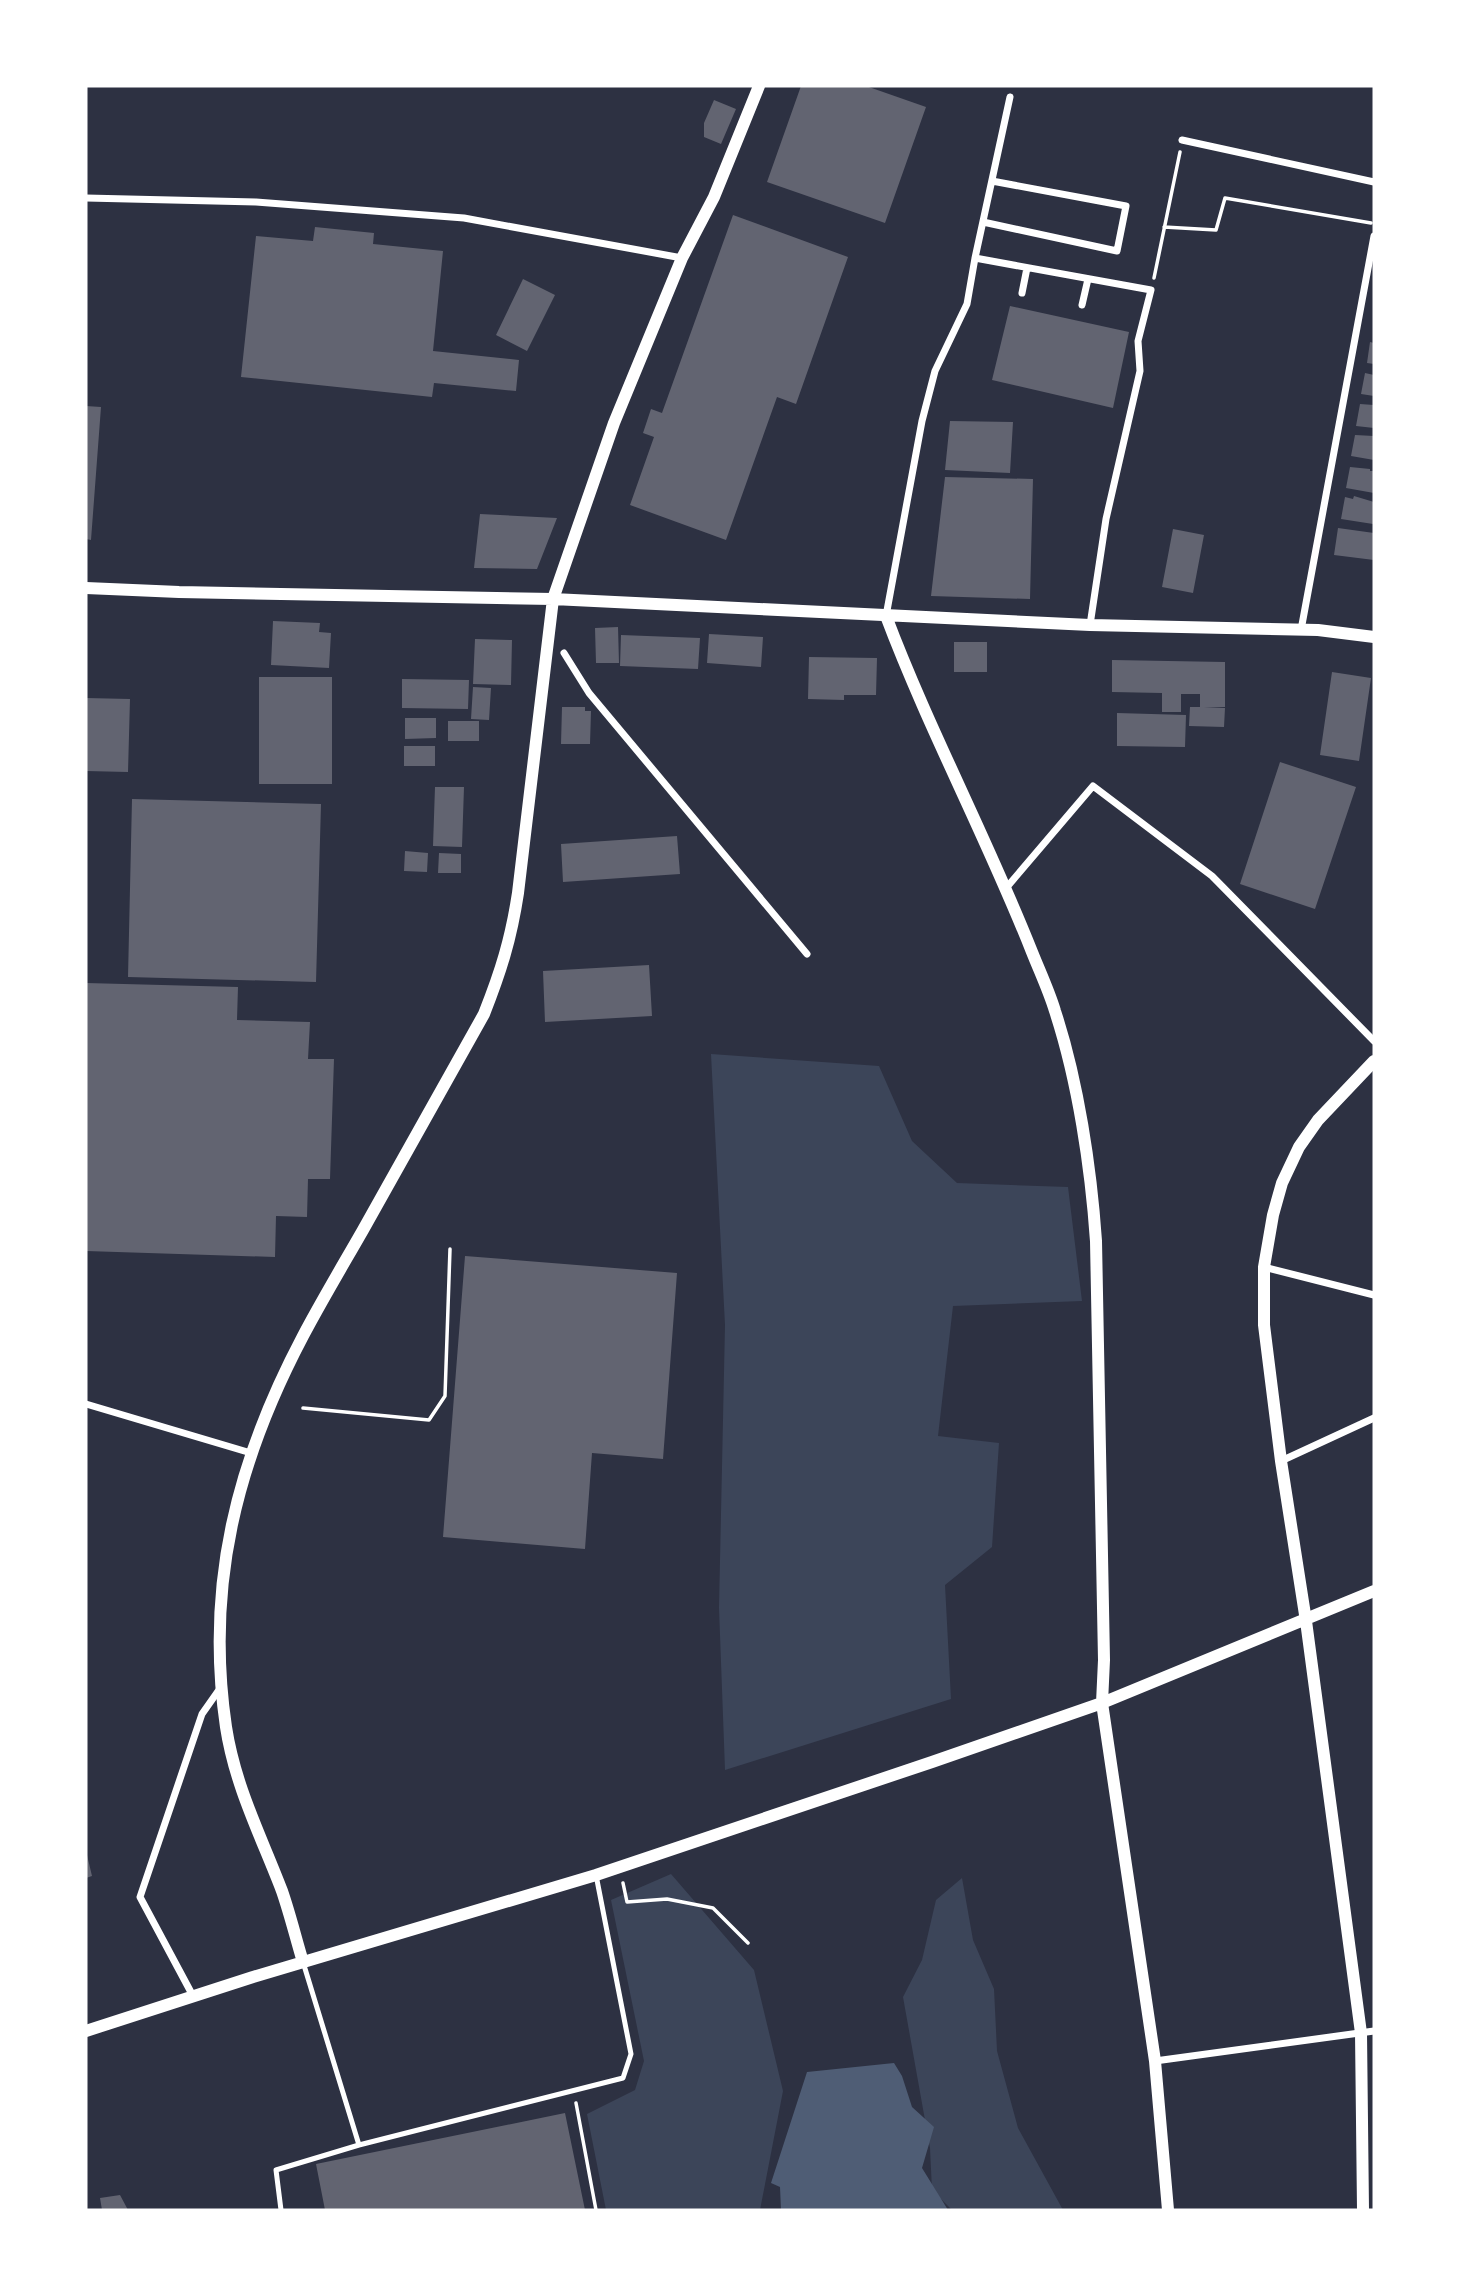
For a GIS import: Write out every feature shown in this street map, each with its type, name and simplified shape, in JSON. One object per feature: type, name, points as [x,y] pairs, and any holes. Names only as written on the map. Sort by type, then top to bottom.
[{"type":"street","points":[[303,1962],[283,1895],[235,1773],[221,1686],[219,1601],[225,1559],[251,1453],[266,1415],[303,1337],[478,1025],[500,972],[511,936],[518,893],[553,598],[614,423],[682,258],[714,197],[760,86]]},
{"type":"street","points":[[1010,97],[967,304],[935,371],[922,421],[886,615],[905,667],[1007,887],[1056,1012],[1075,1093],[1092,1188],[1096,1255],[1104,1646],[1102,1703],[1155,2061],[1168,2210]]},
{"type":"street","points":[[1182,140],[1374,182]]},
{"type":"street","points":[[982,222],[1117,251],[1126,206],[992,181]]},
{"type":"street","points":[[86,198],[256,202],[464,218],[682,258]]},
{"type":"street","points":[[1301,630],[1374,236]]},
{"type":"street","points":[[975,258],[1151,290],[1138,341],[1140,371],[1106,519],[1090,625]]},
{"type":"street","points":[[1022,293],[1027,268]]},
{"type":"street","points":[[1082,305],[1088,279]]},
{"type":"street","points":[[86,588],[191,593],[553,598],[1090,625],[1301,630],[1374,637]]},
{"type":"street","points":[[564,653],[589,693],[807,954]]},
{"type":"street","points":[[1007,887],[1093,786],[1212,876],[1374,1041]]},
{"type":"street","points":[[1363,2210],[1361,2033],[1306,1621],[1281,1461],[1264,1325],[1264,1267],[1282,1183],[1298,1147],[1318,1120],[1374,1061]]},
{"type":"street","points":[[1264,1267],[1374,1295]]},
{"type":"street","points":[[86,1404],[251,1453]]},
{"type":"street","points":[[1281,1461],[1374,1418]]},
{"type":"street","points":[[86,2031],[303,1962],[596,1875],[1102,1703],[1374,1591]]},
{"type":"street","points":[[193,1996],[140,1897],[202,1714],[221,1686]]},
{"type":"street","points":[[1155,2061],[1374,2031]]},
{"type":"lane","points":[[281,2210],[276,2170],[359,2145],[623,2078],[631,2054],[596,1875]]},
{"type":"lane","points":[[303,1962],[359,2145]]},
{"type":"path","points":[[1151,290],[1182,140]]},
{"type":"path","points":[[1164,228],[1216,230],[1225,198],[1374,224]]},
{"type":"path","points":[[303,1408],[429,1420],[445,1396],[450,1250]]},
{"type":"path","points":[[622,1881],[627,1902],[667,1899],[713,1909],[748,1942]]},
{"type":"path","points":[[573,2091],[596,2210]]},
{"type":"shaded area","points":[[711,1054],[879,1066],[912,1141],[957,1183],[1068,1187],[1082,1301],[953,1306],[938,1436],[999,1443],[992,1547],[945,1585],[951,1699],[725,1770],[719,1608],[725,1325]]},
{"type":"shaded area","points":[[671,1874],[754,1970],[783,2091],[760,2210],[606,2210],[587,2114],[635,2090],[644,2061],[611,1900]]},
{"type":"shaded area","points":[[962,1878],[973,1940],[994,1989],[997,2051],[1018,2128],[1063,2210],[952,2210],[932,2190],[930,2148],[903,1997],[922,1960],[936,1900]]},
{"type":"shaded area","points":[[894,2063],[902,2076],[912,2107],[934,2127],[922,2168],[948,2210],[781,2210],[780,2187],[771,2183],[807,2072]]},
{"type":"building","points":[[801,86],[866,86],[926,107],[885,223],[767,182]]},
{"type":"building","points":[[714,100],[736,109],[721,144],[704,137],[704,123]]},
{"type":"building","points":[[733,215],[848,257],[796,404],[777,397],[726,540],[630,505],[654,437],[643,433],[651,409],[662,413]]},
{"type":"building","points":[[315,227],[374,233],[373,244],[443,251],[433,351],[519,360],[516,391],[434,383],[432,397],[241,377],[256,236],[313,241]]},
{"type":"building","points":[[523,279],[555,295],[527,351],[496,335]]},
{"type":"building","points":[[1010,306],[1129,332],[1113,408],[992,380]]},
{"type":"building","points":[[1370,342],[1374,343],[1374,364],[1367,363]]},
{"type":"building","points":[[1365,373],[1374,375],[1374,396],[1361,394]]},
{"type":"building","points":[[1360,404],[1374,405],[1374,428],[1356,426]]},
{"type":"building","points":[[86,406],[101,407],[91,540],[86,539]]},
{"type":"building","points":[[950,421],[1013,422],[1010,473],[945,470]]},
{"type":"building","points":[[1355,435],[1374,436],[1374,460],[1351,456]]},
{"type":"building","points":[[1350,467],[1374,471],[1374,493],[1346,488]]},
{"type":"building","points":[[945,477],[1033,479],[1030,599],[931,596]]},
{"type":"building","points":[[1354,496],[1374,502],[1373,524],[1341,519],[1345,497],[1353,499]]},
{"type":"building","points":[[480,514],[557,518],[537,569],[474,568]]},
{"type":"building","points":[[1338,528],[1374,533],[1374,560],[1334,555]]},
{"type":"building","points":[[1173,529],[1204,535],[1193,593],[1162,587]]},
{"type":"building","points":[[273,621],[320,623],[319,632],[331,633],[329,668],[271,665]]},
{"type":"building","points":[[618,627],[619,663],[596,663],[595,628]]},
{"type":"building","points":[[709,634],[763,637],[761,667],[707,663]]},
{"type":"building","points":[[621,635],[700,638],[698,669],[620,666]]},
{"type":"building","points":[[475,639],[512,640],[511,685],[473,684]]},
{"type":"building","points":[[954,642],[987,642],[987,672],[954,672]]},
{"type":"building","points":[[809,657],[877,658],[876,695],[844,695],[844,700],[808,699]]},
{"type":"building","points":[[1112,660],[1225,662],[1225,707],[1204,707],[1225,708],[1224,727],[1189,726],[1190,707],[1200,707],[1200,694],[1181,694],[1181,712],[1162,712],[1162,693],[1112,692]]},
{"type":"building","points":[[1332,672],[1371,678],[1359,761],[1320,755]]},
{"type":"building","points":[[259,677],[332,677],[332,784],[259,784]]},
{"type":"building","points":[[402,679],[469,680],[468,709],[402,708]]},
{"type":"building","points":[[473,687],[491,688],[489,720],[471,719]]},
{"type":"building","points":[[86,698],[130,699],[128,772],[86,771]]},
{"type":"building","points":[[562,707],[585,707],[585,711],[591,711],[590,744],[561,744]]},
{"type":"building","points":[[1117,713],[1186,715],[1185,747],[1117,746]]},
{"type":"building","points":[[405,718],[436,718],[436,738],[405,739]]},
{"type":"building","points":[[448,721],[479,721],[479,741],[448,741]]},
{"type":"building","points":[[404,746],[435,746],[435,766],[404,766]]},
{"type":"building","points":[[1280,762],[1356,787],[1315,909],[1240,884]]},
{"type":"building","points":[[435,787],[464,787],[462,847],[433,846]]},
{"type":"building","points":[[132,799],[321,804],[316,982],[128,977]]},
{"type":"building","points":[[677,836],[680,874],[563,882],[561,844]]},
{"type":"building","points":[[405,851],[428,853],[427,872],[404,871]]},
{"type":"building","points":[[439,853],[461,854],[461,873],[438,873]]},
{"type":"building","points":[[649,965],[652,1016],[545,1022],[543,971]]},
{"type":"building","points":[[86,983],[238,987],[237,1020],[310,1022],[308,1059],[334,1059],[330,1179],[308,1179],[307,1217],[276,1216],[275,1257],[86,1251]]},
{"type":"building","points":[[465,1256],[677,1273],[663,1459],[592,1453],[585,1549],[443,1537]]},
{"type":"building","points":[[86,1856],[92,1876],[86,1878]]},
{"type":"building","points":[[565,2113],[585,2210],[325,2210],[316,2164]]},
{"type":"building","points":[[120,2195],[128,2210],[102,2210],[100,2198]]}]
